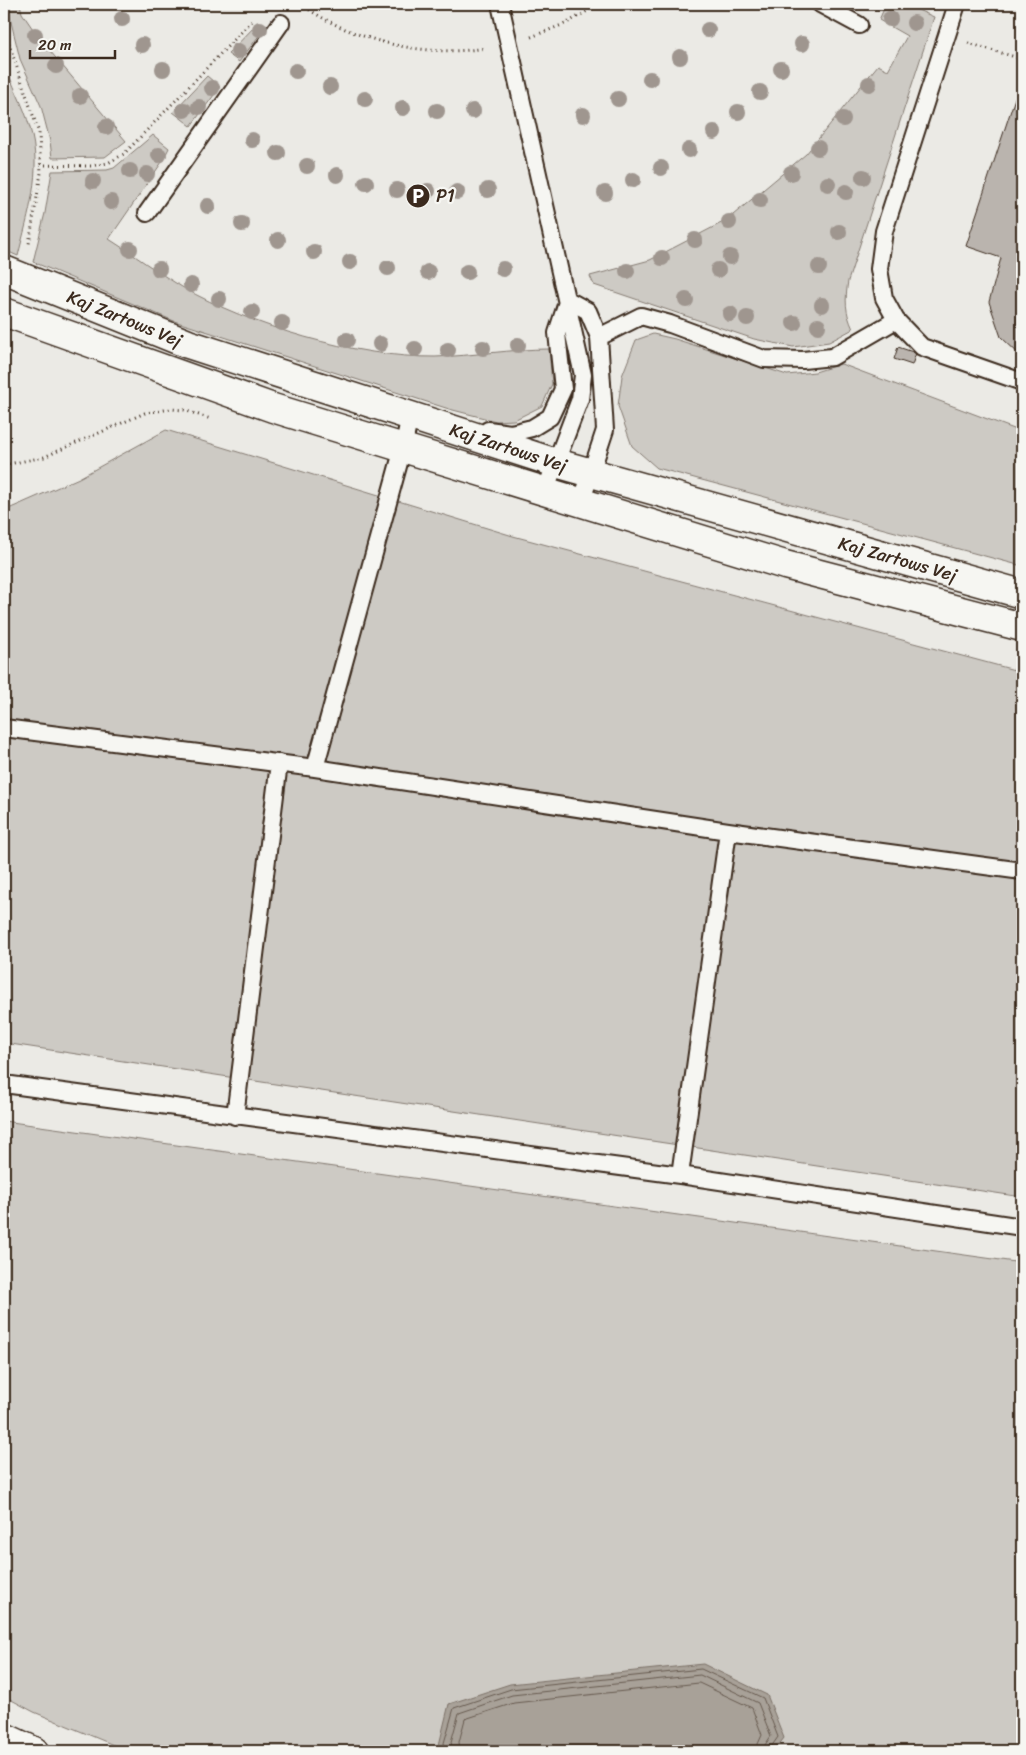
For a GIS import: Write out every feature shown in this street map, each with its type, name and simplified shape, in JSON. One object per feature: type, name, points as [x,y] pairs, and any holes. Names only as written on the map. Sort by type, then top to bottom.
[{"type":"main road","name":"Kaj Zartows Vej","points":[[4,270],[188,344],[556,463],[1022,594]]},
{"type":"main road","name":"Kaj Zartows Vej","points":[[4,312],[273,408],[785,565],[1022,627]]},
{"type":"main road","points":[[4,323],[66,334]]},
{"type":"main road","points":[[4,1737],[34,1751]]},
{"type":"lane","points":[[500,4],[584,375],[580,399],[545,492]]},
{"type":"lane","points":[[820,4],[859,25]]},
{"type":"lane","points":[[957,4],[884,231],[879,269],[884,298],[896,320],[922,347],[1022,382]]},
{"type":"lane","points":[[146,213],[281,23]]},
{"type":"lane","points":[[568,300],[588,311],[599,337],[604,430],[581,503]]},
{"type":"lane","points":[[375,405],[405,404],[492,431],[511,434],[532,428],[550,416],[564,389],[557,333],[568,300]]},
{"type":"lane","points":[[599,337],[641,316],[670,324],[764,359],[803,360],[832,357],[896,320]]},
{"type":"lane","points":[[314,768],[403,448],[410,416]]},
{"type":"lane","points":[[4,728],[314,768],[728,831],[1022,872]]},
{"type":"lane","points":[[235,1116],[279,764]]},
{"type":"lane","points":[[680,1176],[728,831]]},
{"type":"lane","points":[[4,1084],[680,1176],[1022,1227]]},
{"type":"path","points":[[301,4],[332,22],[389,43],[449,51],[480,49],[510,44],[539,35],[567,23],[599,4]]},
{"type":"path","points":[[40,165],[91,166],[108,163],[124,154],[257,16]]},
{"type":"path","points":[[4,29],[39,133],[41,173],[29,244]]},
{"type":"path","points":[[946,37],[1022,59]]},
{"type":"path","points":[[4,465],[44,457],[146,413],[158,410],[184,410],[215,420]]},
{"type":"shaded area","points":[[9,4],[20,4],[22,13],[39,38],[126,141],[105,157],[52,158],[50,141],[41,106],[20,59],[11,22]]},
{"type":"shaded area","points":[[886,4],[904,4],[934,17],[848,281],[846,306],[853,329],[829,342],[793,347],[754,339],[594,285],[590,276],[650,260],[727,220],[806,154],[878,65],[888,70],[907,36],[879,20]]},
{"type":"shaded area","points":[[257,24],[264,29],[239,62],[228,54]]},
{"type":"shaded area","points":[[4,61],[27,119],[34,144],[35,176],[33,192],[18,256],[4,250]]},
{"type":"shaded area","points":[[207,76],[220,87],[191,126],[173,112]]},
{"type":"shaded area","points":[[153,135],[169,148],[162,162],[109,239],[182,287],[239,315],[271,327],[339,346],[405,356],[435,357],[549,349],[552,384],[542,406],[514,420],[496,421],[449,409],[174,321],[33,262],[45,213],[52,171],[107,170],[114,168]]},
{"type":"shaded area","points":[[653,334],[675,339],[787,375],[815,372],[841,364],[1022,432],[1022,566],[657,468],[632,446],[618,406],[622,376],[636,340]]},
{"type":"shaded area","points":[[166,430],[513,536],[1022,672],[1022,1197],[4,1043],[4,511],[79,478]]},
{"type":"shaded area","points":[[4,1121],[1022,1263],[1022,1751],[128,1751],[34,1712],[4,1696]]},
{"type":"water","points":[[703,1664],[767,1695],[784,1738],[774,1751],[442,1751],[439,1745],[449,1704],[510,1684]]},
{"type":"building","points":[[1022,77],[1022,357],[1001,337],[989,302],[1001,258],[966,246]]},
{"type":"building","points":[[898,347],[916,353],[912,365],[894,359]]},
{"type":"place","name":"P1","points":[[418,196]]}]
